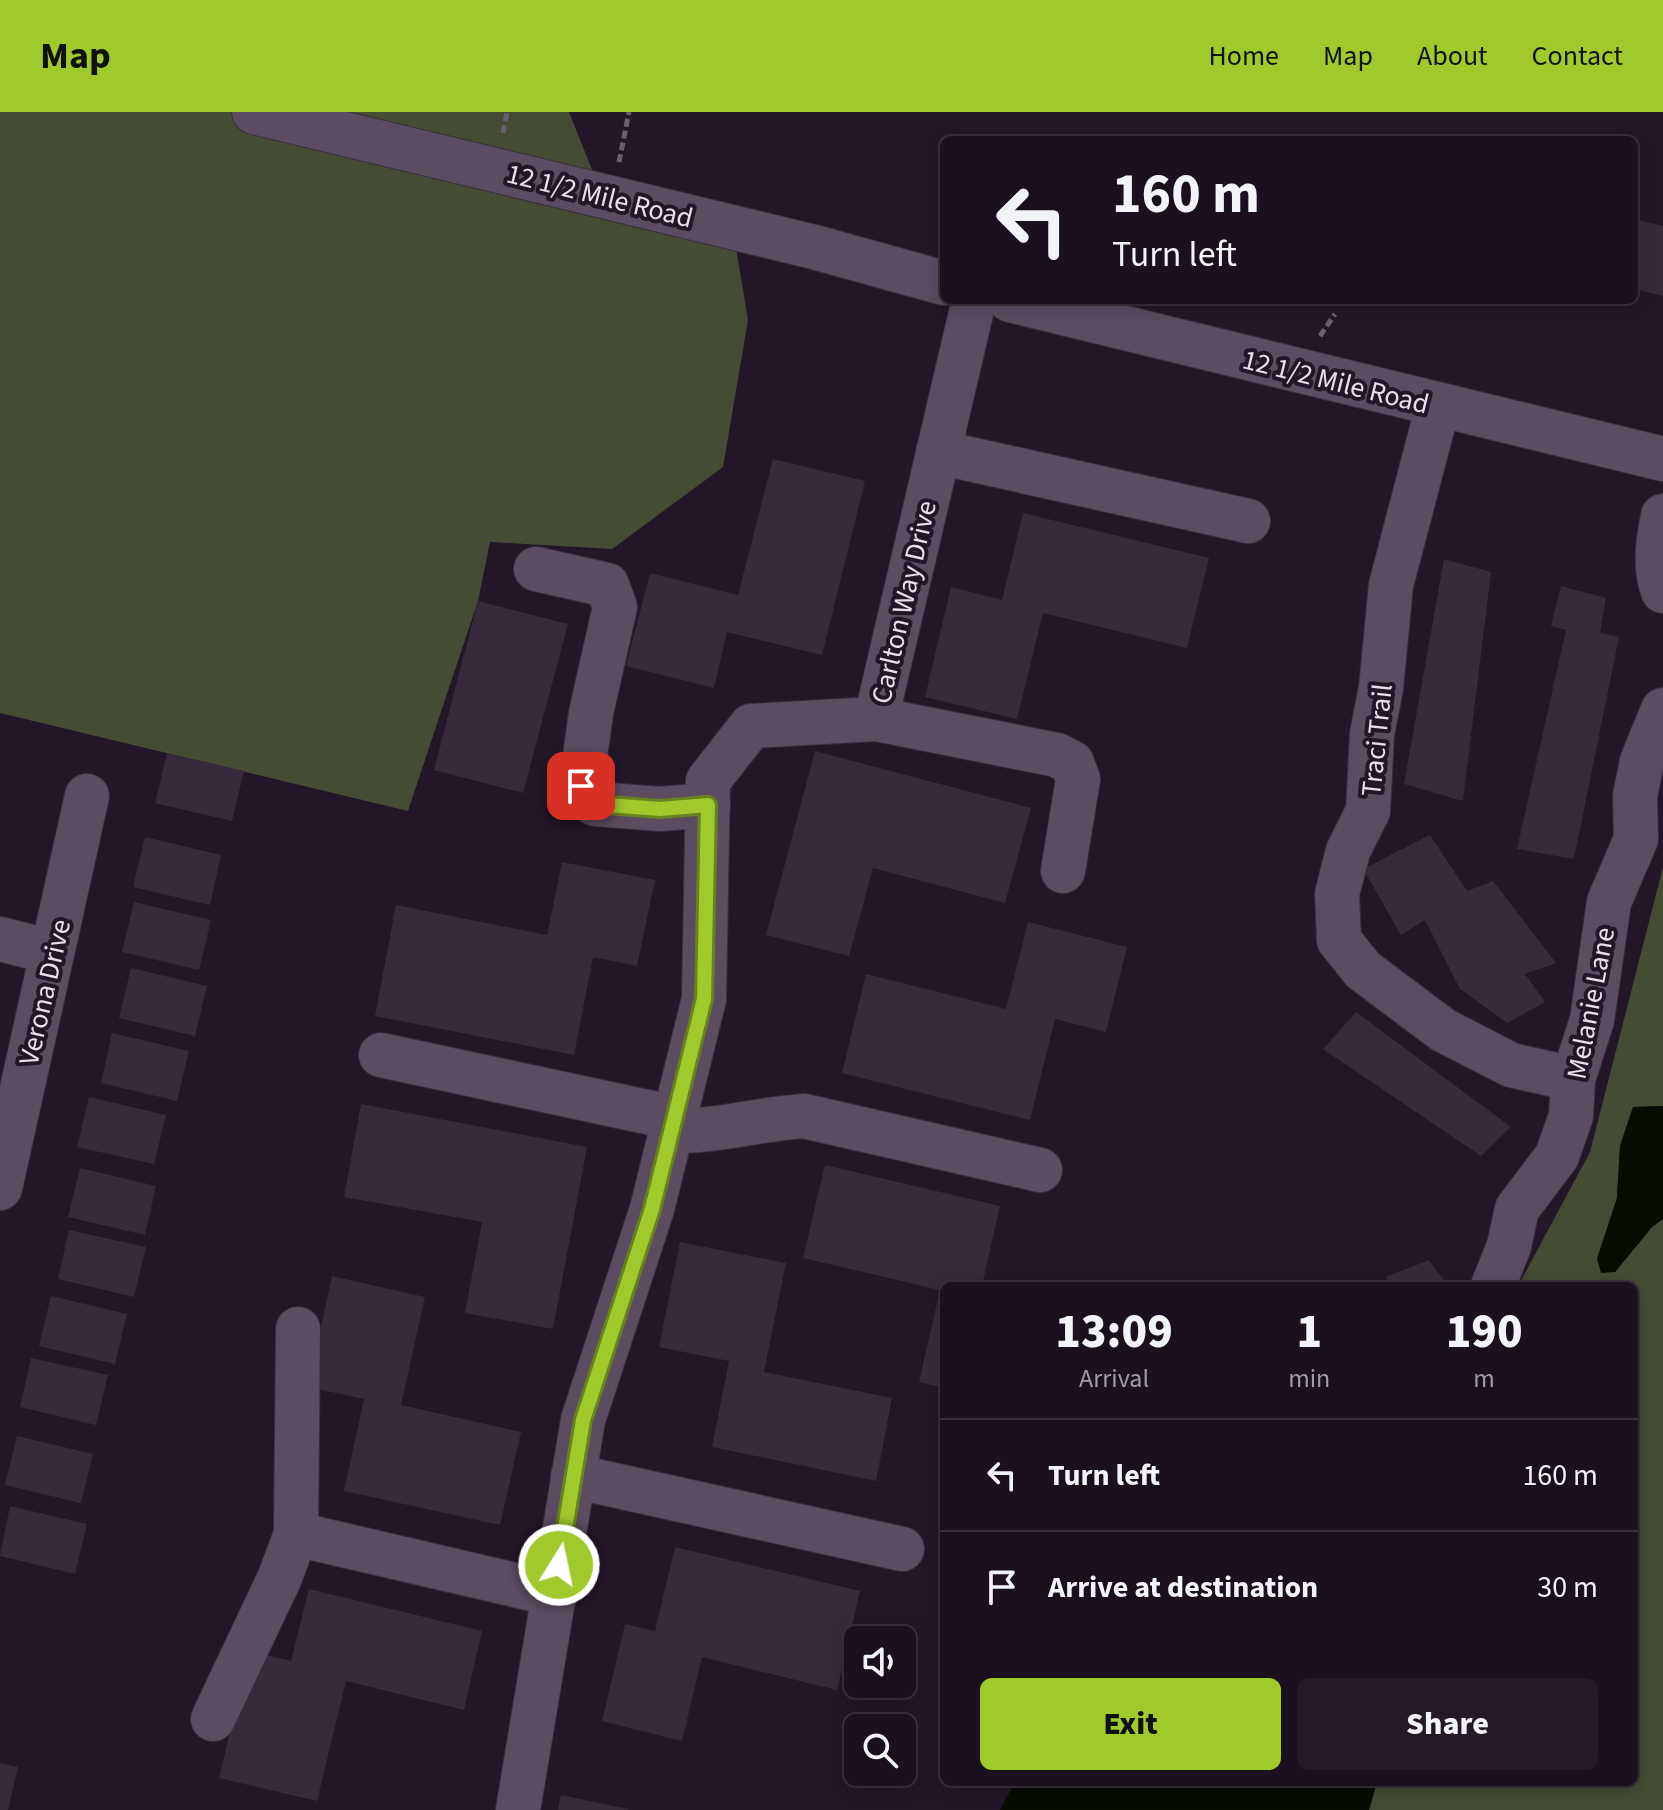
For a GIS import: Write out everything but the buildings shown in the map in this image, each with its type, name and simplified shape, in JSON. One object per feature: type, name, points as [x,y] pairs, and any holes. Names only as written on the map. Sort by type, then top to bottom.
[{"type":"street","name":"12 1/2 Mile Road","points":[[254,112],[814,247],[940,282]]},
{"type":"street","name":"Carlton Way Drive","points":[[518,1810],[583,1420],[652,1209],[704,999],[708,781],[751,726],[876,719],[973,304]]},
{"type":"street","name":"12 1/2 Mile Road","points":[[1026,304],[1663,459]]},
{"type":"street","name":"Traci Trail","points":[[1438,406],[1391,585],[1381,688],[1372,734],[1368,811],[1348,851],[1337,894],[1339,940],[1363,970],[1443,1030],[1511,1065],[1573,1079]]},
{"type":"street","points":[[938,452],[1248,521]]},
{"type":"street","points":[[1663,516],[1658,541],[1657,574],[1663,591]]},
{"type":"street","points":[[536,569],[607,585],[615,607],[591,713],[581,786],[595,804],[660,809],[708,805]]},
{"type":"street","name":"Melanie Lane","points":[[1495,1282],[1509,1246],[1517,1209],[1557,1156],[1571,1116],[1573,1079],[1592,1020],[1609,902],[1636,839],[1635,796],[1642,761],[1663,710]]},
{"type":"street","points":[[876,719],[1057,755],[1072,763],[1078,779],[1063,871]]},
{"type":"street","name":"Verona Drive","points":[[0,1188],[87,796]]},
{"type":"street","points":[[0,939],[52,952]]},
{"type":"street","points":[[381,1055],[706,1132],[774,1118],[804,1116],[1040,1170]]},
{"type":"street","points":[[213,1719],[280,1577],[296,1534],[298,1329]]},
{"type":"street","points":[[573,1476],[902,1549]]},
{"type":"street","points":[[296,1534],[554,1594]]},
{"type":"path","points":[[612,198],[629,112]]},
{"type":"green space","points":[[0,112],[569,112],[608,210],[736,248],[748,320],[723,467],[612,549],[490,542],[478,601],[408,811],[0,713]]},
{"type":"green space","points":[[1663,867],[1663,1106],[1633,1107],[1620,1146],[1617,1198],[1597,1259],[1615,1272],[1652,1227],[1663,1219],[1663,1810],[1369,1810],[1376,1786],[1638,1786],[1638,1282],[1520,1282],[1590,1152]]},
{"type":"shaded area","points":[[1663,1106],[1663,1219],[1652,1227],[1615,1272],[1601,1273],[1597,1259],[1617,1198],[1620,1146],[1633,1107]]},
{"type":"shaded area","points":[[1013,1786],[1376,1786],[1369,1810],[1000,1810]]},
{"type":"route","points":[[559,1565],[583,1420],[652,1209],[704,999],[708,805],[660,809],[595,804],[581,786]]}]
